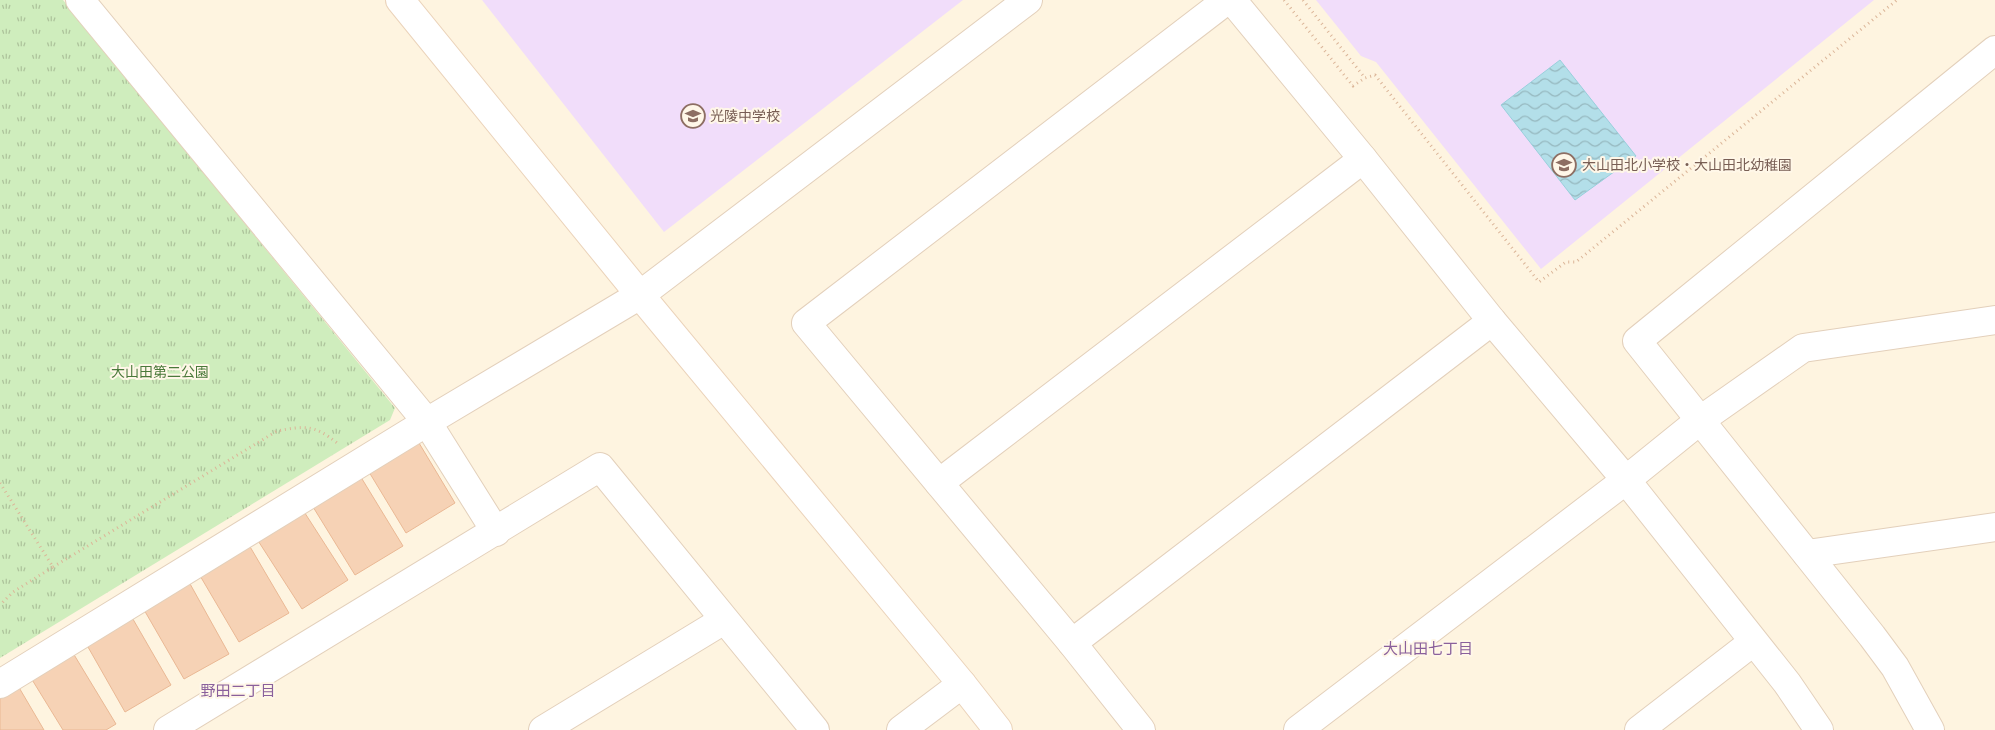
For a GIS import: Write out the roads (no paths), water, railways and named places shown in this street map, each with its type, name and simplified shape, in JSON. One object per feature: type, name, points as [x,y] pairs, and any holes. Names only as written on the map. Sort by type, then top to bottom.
[{"type":"street","points":[[80,0],[427,422],[496,532]]},
{"type":"street","points":[[400,0],[998,730]]},
{"type":"street","points":[[0,684],[427,422],[640,295],[1028,0]]},
{"type":"street","points":[[1141,730],[1072,643],[806,323],[1227,0]]},
{"type":"street","points":[[1232,0],[1492,320],[1626,480],[1787,683],[1819,730]]},
{"type":"street","points":[[1930,730],[1895,667],[1637,341],[1995,50]]},
{"type":"street","points":[[939,483],[1363,159]]},
{"type":"street","points":[[1072,643],[1492,320]]},
{"type":"street","points":[[1298,730],[1626,480],[1699,421],[1803,348],[1995,320]]},
{"type":"street","points":[[168,730],[600,467],[815,730]]},
{"type":"street","points":[[1807,554],[1995,527]]},
{"type":"street","points":[[543,730],[724,620]]},
{"type":"street","points":[[1639,730],[1753,642]]},
{"type":"street","points":[[901,730],[962,684]]},
{"type":"water","points":[[1560,60],[1636,156],[1575,200],[1501,105]]},
{"type":"place","name":"光陵中学校","points":[[693,116]]},
{"type":"place","name":"大山田北小学校・大山田北幼稚園","points":[[1564,165]]},
{"type":"district","name":"大山田七丁目","points":[[1428,649]]},
{"type":"district","name":"野田二丁目","points":[[238,691]]},
{"type":"park label","name":"大山田第二公園","points":[[160,372]]}]
